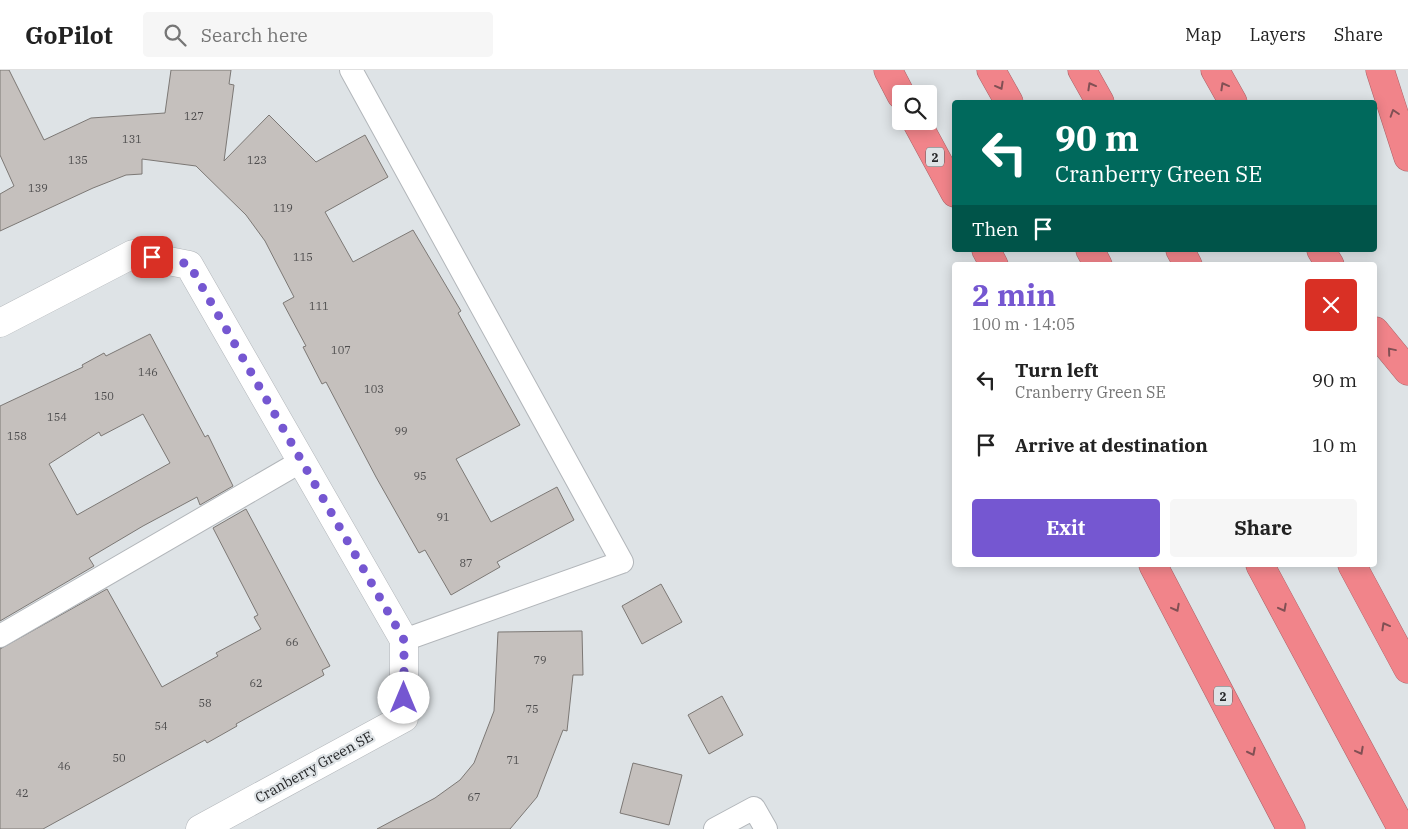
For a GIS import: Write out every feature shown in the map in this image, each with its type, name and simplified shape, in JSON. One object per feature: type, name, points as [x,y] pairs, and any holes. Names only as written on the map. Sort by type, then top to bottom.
[{"type":"highway","points":[[888,70],[896,85]]},
{"type":"highway","points":[[991,70],[1008,100]]},
{"type":"highway","points":[[1082,70],[1099,100]]},
{"type":"highway","points":[[1215,70],[1232,100]]},
{"type":"highway","points":[[1380,70],[1408,157]]},
{"type":"highway","name":"2","points":[[921,130],[952,188]]},
{"type":"highway","points":[[1377,333],[1408,371]]},
{"type":"highway","name":"2","points":[[1154,567],[1291,829]]},
{"type":"highway","points":[[1261,567],[1402,829]]},
{"type":"highway","points":[[1353,567],[1408,669]]},
{"type":"street","points":[[0,323],[133,254],[189,264],[300,462],[404,640]]},
{"type":"street","name":"Cranberry Green SE","points":[[200,829],[404,718],[404,640]]},
{"type":"lane","points":[[351,70],[622,562],[404,640]]},
{"type":"lane","points":[[0,636],[300,462]]},
{"type":"lane","points":[[715,829],[754,808],[766,829]]},
{"type":"building","points":[[0,70],[9,70],[44,140],[91,118],[165,113],[171,70],[231,70],[229,84],[234,85],[224,161],[269,115],[316,162],[365,135],[388,177],[325,212],[353,262],[413,230],[461,311],[458,313],[520,425],[456,459],[491,522],[557,487],[574,520],[497,562],[500,567],[451,595],[425,550],[419,553],[326,382],[322,384],[303,347],[306,346],[283,303],[294,297],[265,241],[246,215],[196,166],[142,159],[142,174],[126,175],[93,188],[0,231],[0,194],[14,186],[0,155]]},
{"type":"building","points":[[150,334],[205,437],[208,435],[233,486],[200,505],[197,497],[143,526],[89,558],[94,566],[0,621],[0,406],[83,367],[82,365],[104,353],[106,356]],"holes":[[[143,414],[170,463],[77,515],[49,464],[99,432],[101,436]]]},
{"type":"building","points":[[246,509],[330,666],[322,670],[324,675],[236,724],[237,726],[207,743],[205,740],[43,829],[0,829],[0,649],[107,589],[162,687],[218,656],[216,653],[261,629],[254,617],[258,615],[213,528]]},
{"type":"building","points":[[661,584],[682,622],[642,644],[622,606]]},
{"type":"building","points":[[582,631],[583,675],[573,675],[567,731],[563,730],[537,797],[510,829],[377,829],[435,798],[460,780],[474,763],[494,711],[498,632]]},
{"type":"building","points":[[722,696],[743,735],[709,754],[688,715]]},
{"type":"building","points":[[633,763],[682,775],[669,825],[620,813]]},
{"type":"route","points":[[152,257],[189,264],[300,462],[404,640],[404,698]]}]
